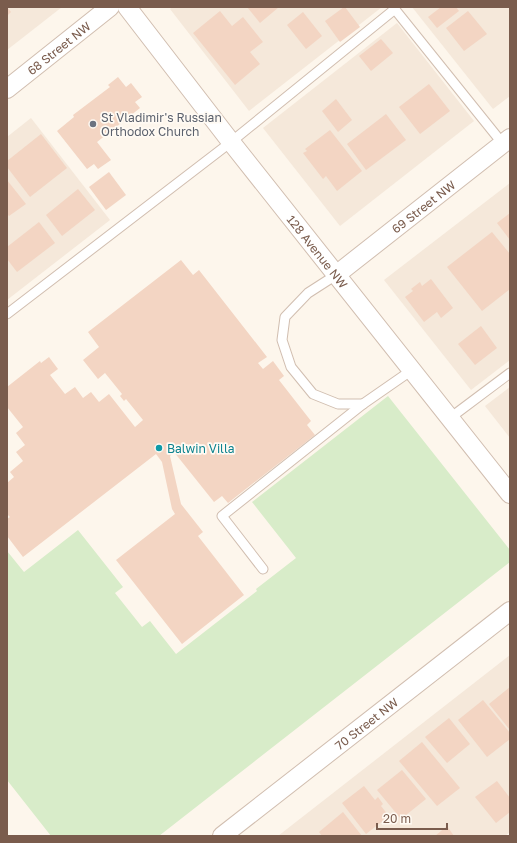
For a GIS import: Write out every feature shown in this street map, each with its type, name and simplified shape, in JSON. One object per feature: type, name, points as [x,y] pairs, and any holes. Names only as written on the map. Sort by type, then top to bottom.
[{"type":"street","name":"68 Street NW","points":[[7,89],[110,7]]},
{"type":"street","name":"128 Avenue NW","points":[[127,7],[231,142],[510,494]]},
{"type":"street","name":"69 Street NW","points":[[336,274],[506,141]]},
{"type":"street","name":"70 Street NW","points":[[222,836],[510,610]]},
{"type":"lane","points":[[7,314],[231,142],[394,8],[506,141]]},
{"type":"lane","points":[[336,274],[308,293],[285,318],[282,340],[291,367],[313,394],[338,404],[363,404]]},
{"type":"lane","points":[[263,568],[222,516],[363,404],[412,370]]},
{"type":"lane","points":[[450,418],[510,373]]},
{"type":"shaded area","points":[[7,7],[62,7],[7,50]]},
{"type":"shaded area","points":[[172,7],[382,7],[249,111],[170,9]]},
{"type":"shaded area","points":[[412,7],[510,7],[510,96],[493,109]]},
{"type":"shaded area","points":[[397,23],[474,121],[340,226],[263,128]]},
{"type":"shaded area","points":[[31,118],[110,220],[7,300],[7,137]]},
{"type":"shaded area","points":[[510,183],[510,360],[471,390],[384,280]]},
{"type":"shaded area","points":[[510,387],[510,438],[485,406]]},
{"type":"shaded area","points":[[510,655],[510,832],[505,836],[278,836]]},
{"type":"green space","points":[[388,396],[510,550],[510,562],[159,836],[51,836],[7,780],[7,551],[24,572],[78,530],[123,587],[115,593],[142,627],[150,621],[176,654],[257,591],[256,589],[296,558],[252,502]]},
{"type":"building","points":[[7,7],[11,12],[7,16]]},
{"type":"building","points":[[247,7],[279,7],[260,23]]},
{"type":"building","points":[[344,7],[360,27],[340,42],[325,21]]},
{"type":"building","points":[[441,7],[456,7],[459,11],[437,28],[428,17]]},
{"type":"building","points":[[220,11],[232,26],[243,17],[263,42],[250,52],[260,64],[235,85],[193,33]]},
{"type":"building","points":[[468,11],[487,34],[464,51],[446,28]]},
{"type":"building","points":[[303,12],[322,36],[306,49],[287,25]]},
{"type":"building","points":[[381,39],[393,53],[371,71],[359,56]]},
{"type":"building","name":"St Vladimir's Russian Orthodox Church","points":[[118,77],[126,87],[131,83],[142,97],[135,102],[140,108],[97,142],[111,160],[98,169],[94,164],[87,169],[57,131],[74,117],[73,115],[110,87],[108,85]]},
{"type":"building","points":[[429,84],[450,111],[420,134],[399,107]]},
{"type":"building","points":[[336,99],[352,120],[338,132],[322,111]]},
{"type":"building","points":[[386,114],[406,140],[366,170],[347,144]]},
{"type":"building","points":[[330,130],[362,171],[337,191],[326,176],[323,179],[303,153],[307,151],[305,149]]},
{"type":"building","points":[[41,134],[67,168],[30,197],[7,167],[7,161]]},
{"type":"building","points":[[109,172],[126,195],[106,210],[89,187]]},
{"type":"building","points":[[7,180],[26,204],[9,216],[7,214]]},
{"type":"building","points":[[78,189],[95,210],[62,236],[46,215]]},
{"type":"building","points":[[510,213],[510,240],[497,223]]},
{"type":"building","points":[[39,222],[55,243],[17,272],[7,259],[7,247]]},
{"type":"building","points":[[492,232],[510,254],[510,289],[482,311],[447,267]]},
{"type":"building","name":"Balwin Villa","points":[[181,260],[193,275],[199,270],[267,357],[258,363],[263,369],[273,361],[284,376],[279,380],[311,421],[307,425],[315,435],[228,503],[222,496],[214,502],[174,452],[170,456],[181,504],[203,532],[198,536],[244,595],[182,644],[116,560],[175,514],[172,509],[162,462],[156,454],[23,557],[7,536],[7,519],[10,517],[7,514],[7,483],[14,477],[10,472],[23,461],[16,452],[25,445],[16,433],[23,427],[7,407],[7,387],[40,361],[41,363],[49,357],[58,369],[50,375],[65,394],[75,387],[83,398],[91,392],[99,402],[109,394],[135,427],[143,420],[126,399],[124,401],[120,396],[122,394],[105,373],[98,379],[83,360],[99,347],[88,332]]},
{"type":"building","points":[[431,279],[453,308],[441,318],[437,312],[424,322],[405,297],[413,291],[411,289],[420,282],[422,286]]},
{"type":"building","points":[[481,326],[497,348],[475,365],[458,344]]},
{"type":"building","points":[[510,687],[510,730],[489,704]]},
{"type":"building","points":[[483,700],[510,733],[510,739],[487,757],[458,720]]},
{"type":"building","points":[[449,718],[470,744],[447,763],[425,737]]},
{"type":"building","points":[[422,742],[460,788],[437,806],[399,761]]},
{"type":"building","points":[[402,770],[426,799],[401,819],[377,790]]},
{"type":"building","points":[[497,781],[510,798],[510,812],[496,823],[475,797]]},
{"type":"building","points":[[364,786],[375,800],[378,797],[383,804],[381,806],[389,816],[366,834],[342,803]]},
{"type":"building","points":[[343,812],[362,836],[322,836],[319,832]]},
{"type":"building","points":[[447,826],[454,836],[435,836]]},
{"type":"place","name":"St Vladimir's Russian Orthodox Church","points":[[93,124]]},
{"type":"place","name":"Balwin Villa","points":[[159,448]]}]
